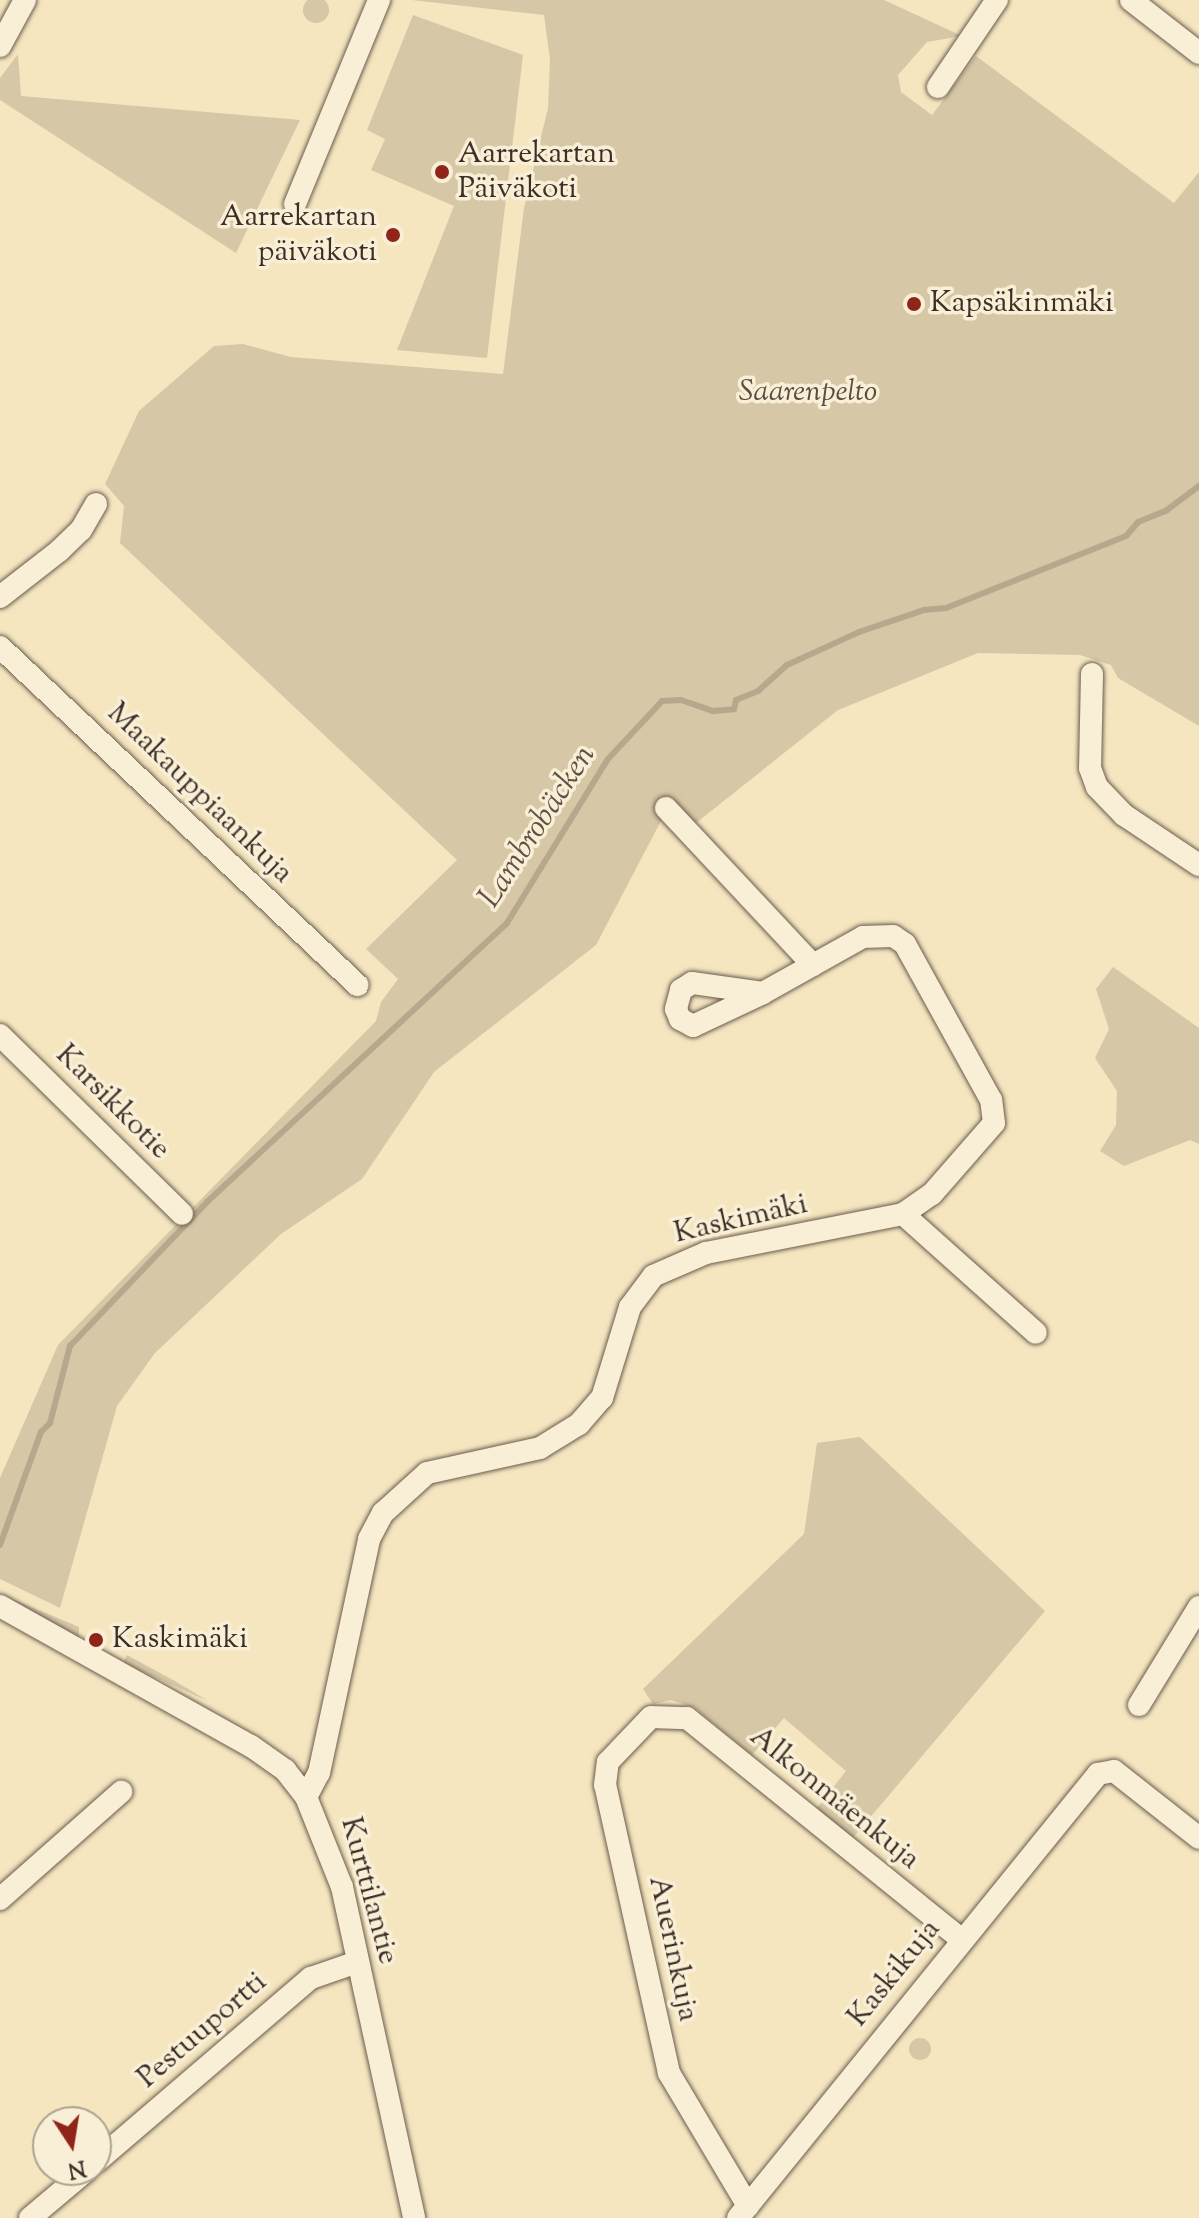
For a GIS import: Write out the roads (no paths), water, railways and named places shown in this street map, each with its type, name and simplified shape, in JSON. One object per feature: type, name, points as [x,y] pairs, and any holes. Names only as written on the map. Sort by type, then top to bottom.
[{"type":"street","points":[[0,46],[25,0]]},
{"type":"street","points":[[295,204],[379,0]]},
{"type":"street","points":[[938,87],[997,0]]},
{"type":"street","points":[[1131,0],[1199,53]]},
{"type":"street","points":[[0,597],[81,530],[96,504]]},
{"type":"street","name":"Maakauppiaankuja","points":[[0,647],[357,985]]},
{"type":"street","points":[[1092,674],[1090,768],[1097,787],[1124,815],[1199,865]]},
{"type":"street","points":[[666,808],[813,965]]},
{"type":"street","name":"Kaskimäki","points":[[306,1797],[319,1773],[369,1539],[383,1513],[427,1473],[540,1448],[579,1424],[607,1390],[640,1287],[672,1265],[706,1253],[903,1214],[958,1167],[989,1132],[995,1111],[905,944],[893,936],[871,935],[763,993]]},
{"type":"street","name":"Karsikkotie","points":[[0,1035],[182,1214]]},
{"type":"street","points":[[903,1214],[1036,1333]]},
{"type":"street","name":"Kurttilantie","points":[[0,1606],[251,1746],[285,1770],[306,1797],[331,1847],[414,2218]]},
{"type":"street","points":[[1139,1705],[1199,1607]]},
{"type":"street","name":"Alkonmäenkuja","points":[[666,1714],[687,1718],[961,1939]]},
{"type":"street","name":"Auerinkuja","points":[[666,1714],[651,1717],[608,1762],[605,1785],[672,2082],[743,2212]]},
{"type":"street","name":"Kaskikuja","points":[[743,2212],[961,1939],[1104,1772],[1114,1771],[1199,1838]]},
{"type":"street","points":[[0,1899],[121,1792]]},
{"type":"street","name":"Pestuuportti","points":[[112,2148],[311,1978],[357,1962]]},
{"type":"street","points":[[30,2218],[68,2186]]},
{"type":"waterway","name":"Lambrobäcken","points":[[0,1545],[41,1432],[50,1423],[70,1346],[208,1201],[507,923],[608,759],[662,701],[681,700],[713,711],[734,709],[736,700],[758,691],[787,665],[859,632],[924,610],[946,608],[1126,536],[1138,522],[1167,510],[1199,486]]},
{"type":"place","name":"Aarrekartan Päiväkoti","points":[[442,172]]},
{"type":"place","name":"Aarrekartan päiväkoti","points":[[393,235]]},
{"type":"place","name":"Kapsäkinmäki","points":[[914,304]]},
{"type":"place","name":"Kaskimäki","points":[[96,1640]]},
{"type":"park label","name":"Saarenpelto","points":[[808,393]]}]
